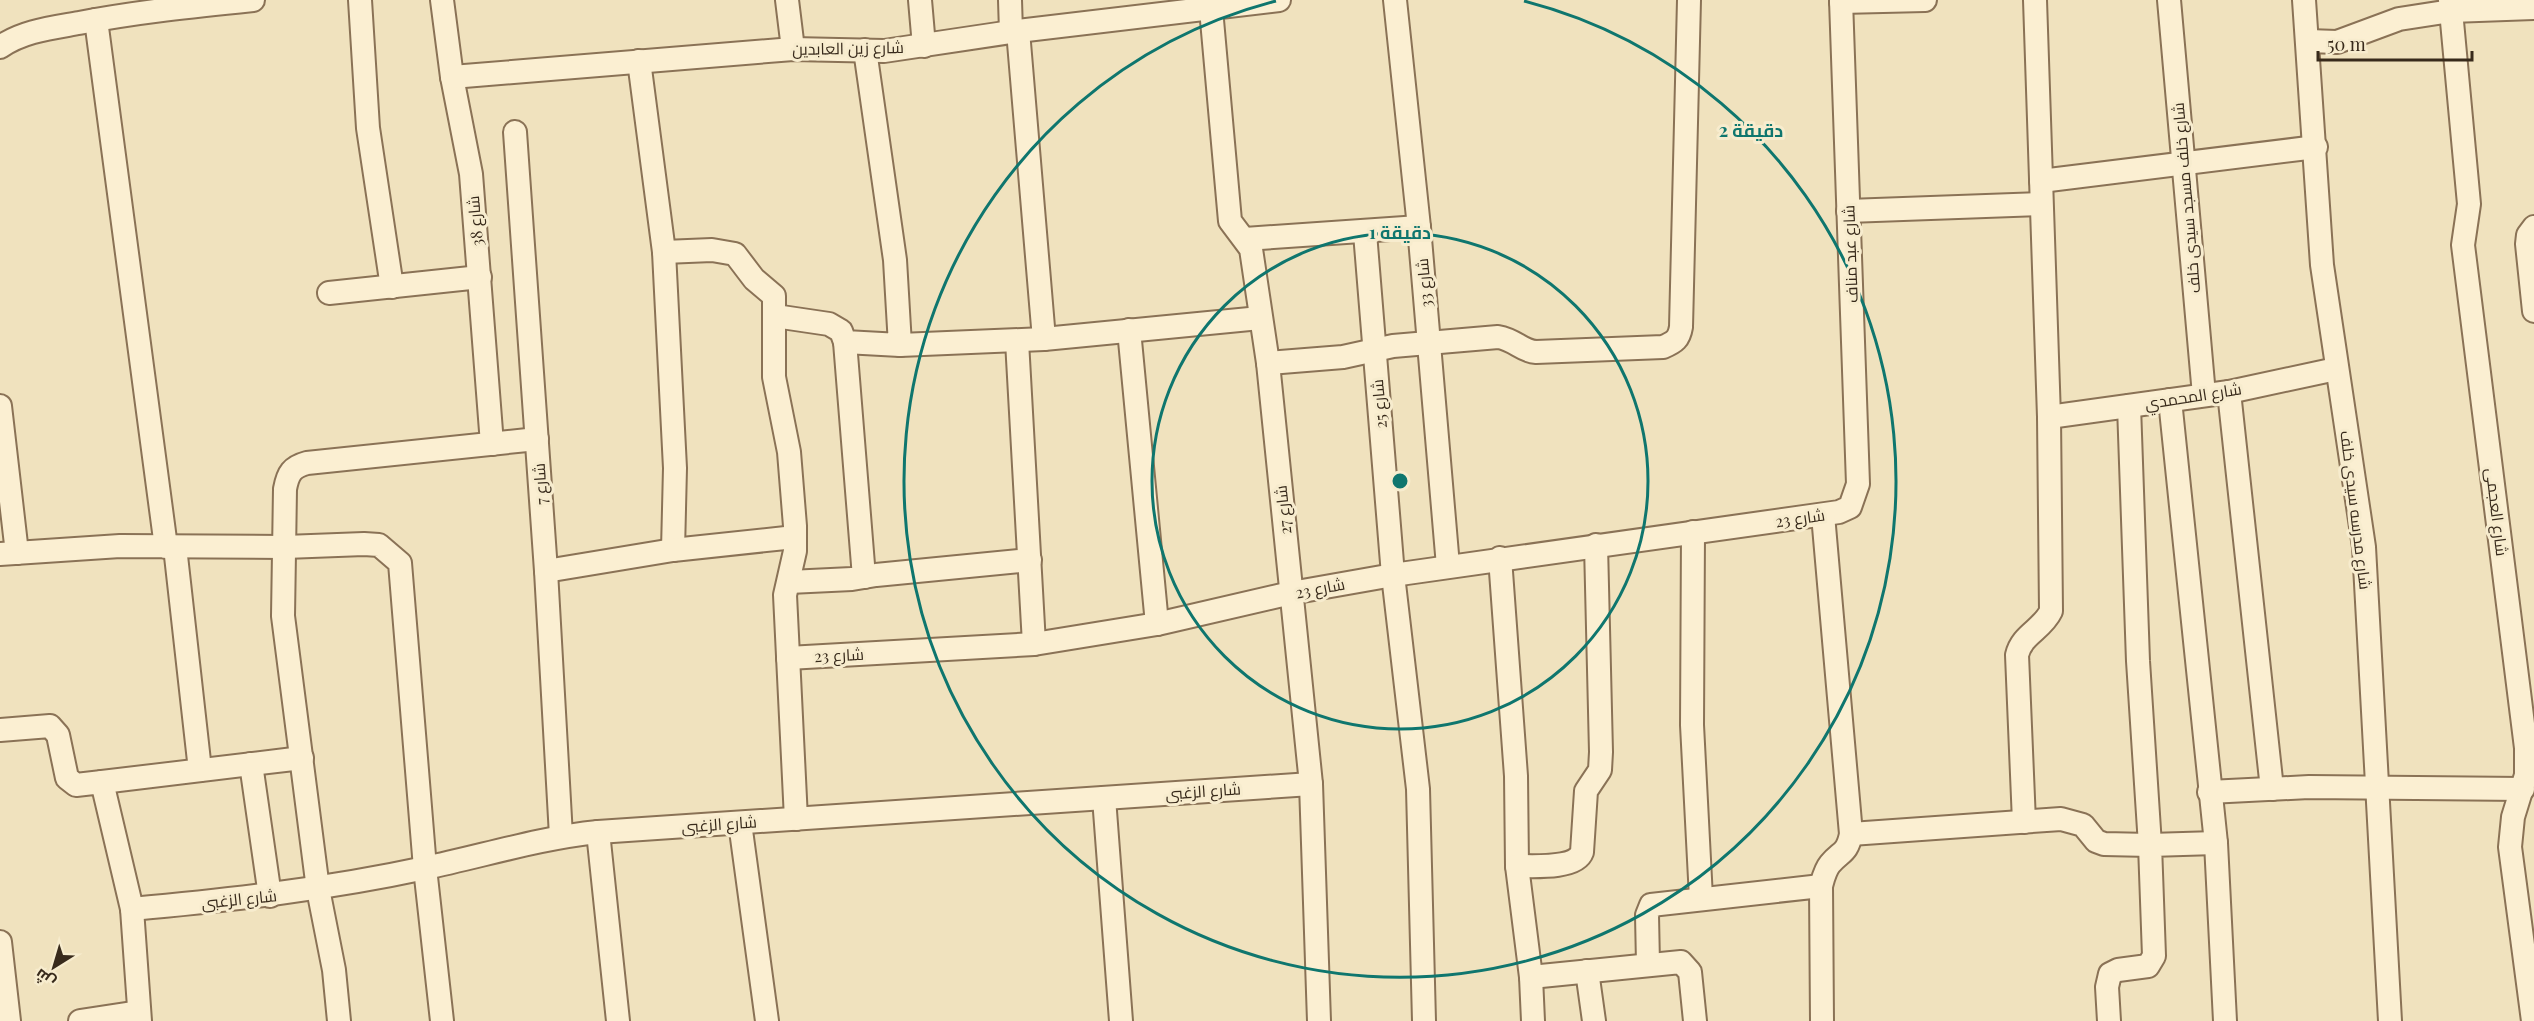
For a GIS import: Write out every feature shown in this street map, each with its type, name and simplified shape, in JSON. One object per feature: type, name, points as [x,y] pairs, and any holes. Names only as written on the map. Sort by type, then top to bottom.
[{"type":"street","points":[[0,46],[36,31],[140,11],[253,0]]},
{"type":"street","points":[[360,0],[368,128],[392,287]]},
{"type":"street","name":"شارع 38","points":[[442,0],[452,77],[471,174],[492,444]]},
{"type":"street","points":[[787,0],[793,49]]},
{"type":"street","points":[[920,0],[924,46]]},
{"type":"street","points":[[1010,0],[1044,339]]},
{"type":"street","name":"شارع زين العابدين","points":[[452,77],[793,49],[865,50],[924,46],[1014,31],[1279,0]]},
{"type":"street","name":"شارع 33","points":[[1395,0],[1419,228],[1448,566]]},
{"type":"street","points":[[1268,363],[1343,357],[1393,346],[1498,337],[1513,340],[1524,349],[1536,352],[1663,347],[1680,337],[1689,0]]},
{"type":"street","points":[[1841,1],[1925,0]]},
{"type":"street","points":[[2024,822],[2016,662],[2021,641],[2042,626],[2051,611],[2049,417],[2036,0]]},
{"type":"street","name":"شارع خلف مسجد سيدى خلف","points":[[2169,0],[2204,395]]},
{"type":"street","name":"شارع مدرسه سيدى خلف","points":[[2304,0],[2316,147],[2322,265],[2364,547],[2379,786],[2390,1021]]},
{"type":"street","name":"شارع عبد مناف","points":[[1841,1],[1858,484],[1850,507]]},
{"type":"street","points":[[2308,41],[2337,42],[2399,18],[2451,6],[2534,8]]},
{"type":"street","name":"شارع العجمى","points":[[2451,6],[2469,204],[2463,245],[2526,748],[2523,817],[2510,847],[2533,1021]]},
{"type":"street","name":"شارع 27","points":[[1211,9],[1230,221],[1245,239],[1252,254],[1268,363],[1311,783],[1319,1021]]},
{"type":"street","points":[[96,20],[200,770]]},
{"type":"street","points":[[865,50],[896,260],[900,345]]},
{"type":"street","points":[[639,61],[664,252],[675,468],[673,550]]},
{"type":"street","name":"شارع 7","points":[[515,132],[546,571],[561,836]]},
{"type":"street","points":[[2041,181],[2316,147]]},
{"type":"street","points":[[1848,211],[2041,204]]},
{"type":"street","points":[[1245,239],[1419,228]]},
{"type":"street","points":[[2534,228],[2528,235],[2527,244],[2534,311]]},
{"type":"street","name":"شارع 25","points":[[1365,233],[1393,575],[1418,789],[1424,1021]]},
{"type":"street","points":[[664,252],[712,250],[735,254],[754,279],[774,296],[774,377],[789,452],[795,537],[785,595],[796,819]]},
{"type":"street","points":[[329,293],[480,277]]},
{"type":"street","points":[[775,316],[829,324],[841,330],[845,342],[864,577]]},
{"type":"street","points":[[845,342],[900,345],[1017,341],[1260,318]]},
{"type":"street","points":[[1129,330],[1157,624]]},
{"type":"street","points":[[1017,341],[1034,644]]},
{"type":"street","name":"شارع المحمدي","points":[[2049,417],[2229,392],[2336,369]]},
{"type":"street","points":[[2229,392],[2272,789]]},
{"type":"street","points":[[2170,400],[2216,843],[2225,1021]]},
{"type":"street","points":[[0,406],[8,553],[120,546],[379,545],[400,564],[425,868],[442,1021]]},
{"type":"street","points":[[2109,1021],[2107,987],[2110,974],[2114,971],[2148,966],[2154,956],[2150,845],[2138,661],[2129,406]]},
{"type":"street","points":[[339,1021],[334,970],[318,889],[283,616],[285,489],[288,477],[297,465],[537,439]]},
{"type":"street","name":"شارع 23","points":[[788,658],[1034,644],[1157,624],[1291,593],[1393,575],[1500,558],[1823,515],[1850,507]]},
{"type":"street","points":[[1822,1021],[1821,886],[1827,868],[1831,862],[1843,854],[1851,834],[1823,515]]},
{"type":"street","points":[[1693,532],[1692,725],[1701,898]]},
{"type":"street","points":[[546,571],[673,550],[795,537]]},
{"type":"street","points":[[1517,866],[1567,864],[1577,860],[1582,852],[1586,791],[1600,770],[1601,752],[1596,545]]},
{"type":"street","points":[[1500,558],[1516,776],[1517,866],[1531,977],[1533,1021]]},
{"type":"street","points":[[789,582],[864,577],[1030,560]]},
{"type":"street","points":[[0,730],[50,726],[58,735],[67,778],[76,785],[302,758]]},
{"type":"street","points":[[251,764],[270,896]]},
{"type":"street","points":[[80,1021],[140,1016],[132,909],[102,782]]},
{"type":"street","name":"شارع الزغبى","points":[[132,909],[270,896],[318,889],[425,868],[561,836],[598,832],[1311,783]]},
{"type":"street","points":[[2209,792],[2379,786],[2523,789]]},
{"type":"street","points":[[1104,798],[1121,1021]]},
{"type":"street","points":[[1851,834],[2069,820],[2084,825],[2096,841],[2104,844],[2216,843]]},
{"type":"street","points":[[740,823],[767,1021]]},
{"type":"street","points":[[598,832],[618,1021]]},
{"type":"street","points":[[1648,964],[1648,908],[1655,904],[1821,886]]},
{"type":"street","points":[[0,942],[9,1021]]},
{"type":"street","points":[[1531,977],[1674,961],[1687,967],[1691,978],[1695,1021]]},
{"type":"street","points":[[1587,971],[1594,1021]]}]
